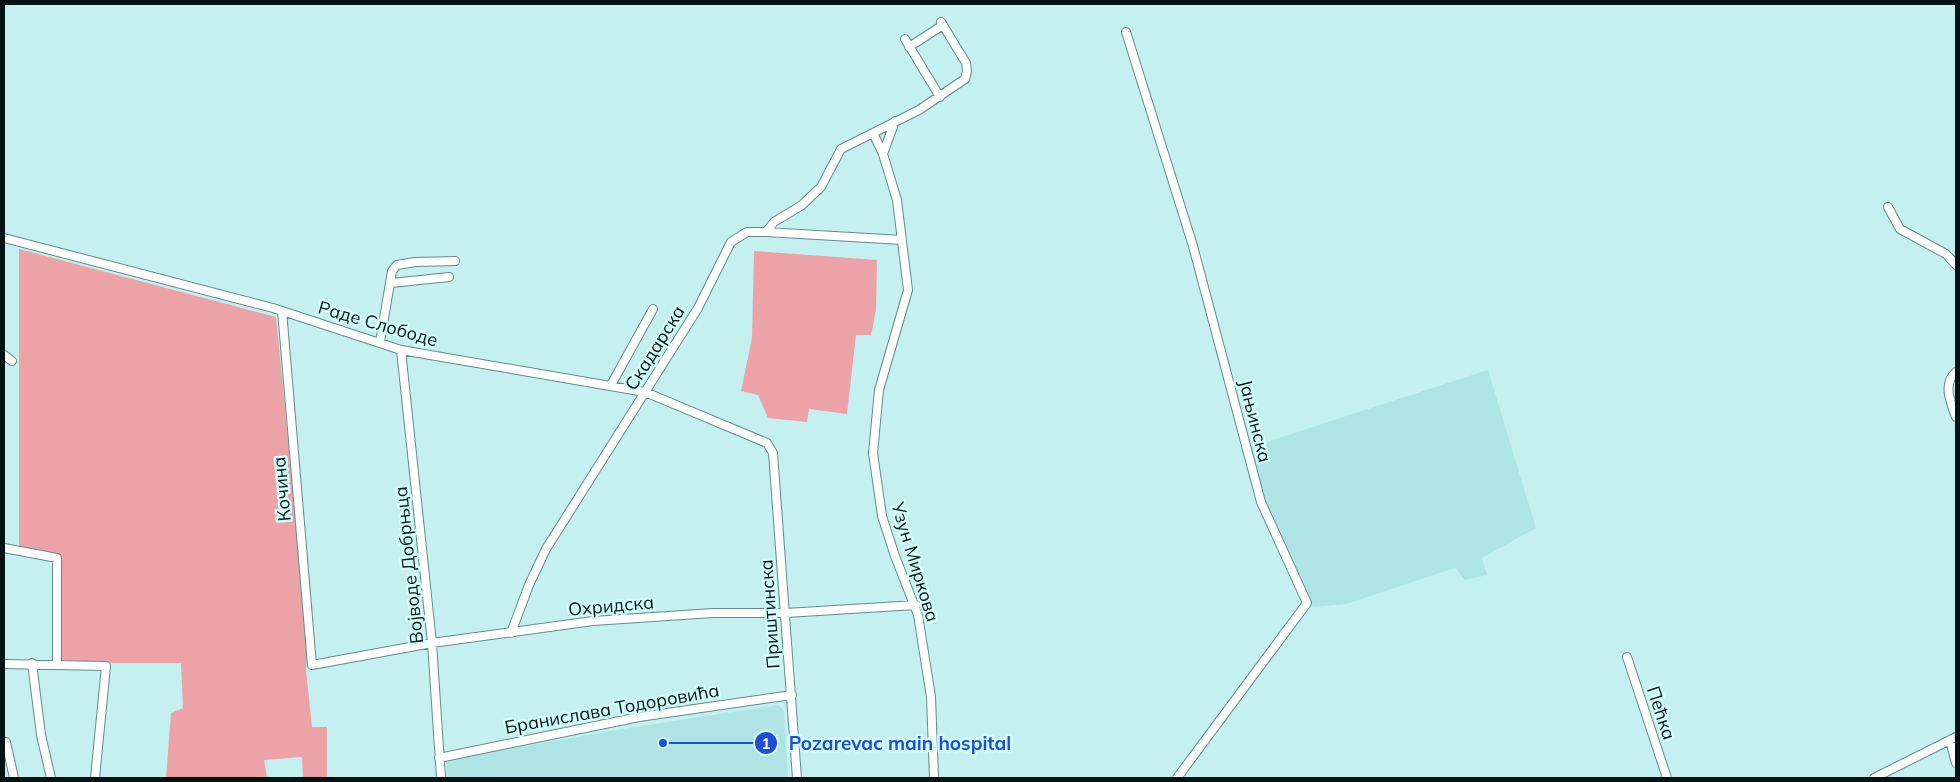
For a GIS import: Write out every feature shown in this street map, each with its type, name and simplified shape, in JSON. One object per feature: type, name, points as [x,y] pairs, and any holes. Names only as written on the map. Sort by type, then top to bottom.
[{"type":"street","points":[[766,232],[774,222],[802,205],[821,187],[841,149],[940,97],[965,79],[968,71],[966,63],[942,24],[909,47]]},
{"type":"street","name":"Јањинска","points":[[1126,32],[1190,238],[1261,502],[1307,603],[1177,778]]},
{"type":"street","points":[[905,39],[940,97]]},
{"type":"street","points":[[883,154],[895,121]]},
{"type":"street","name":"Узун Миркова","points":[[873,133],[883,154],[897,200],[908,290],[879,390],[873,453],[882,516],[894,556],[916,605],[930,697],[934,778]]},
{"type":"street","points":[[1888,207],[1900,229],[1946,254],[1956,265]]},
{"type":"street","name":"Скадарска","points":[[511,633],[529,585],[546,549],[698,308],[731,242],[747,232],[902,240]]},
{"type":"street","name":"Раде Слободе","points":[[4,238],[282,311],[401,350],[645,392],[767,443],[770,447]]},
{"type":"street","points":[[380,342],[392,271],[397,265],[415,262],[455,261]]},
{"type":"street","points":[[391,283],[449,277]]},
{"type":"street","points":[[611,385],[652,309]]},
{"type":"street","name":"Кочина","points":[[282,311],[312,664]]},
{"type":"street","name":"Војводе Добрњца","points":[[401,350],[432,643],[441,778]]},
{"type":"street","points":[[4,355],[12,361]]},
{"type":"street","points":[[1956,372],[1949,382],[1949,389],[1956,417]]},
{"type":"street","name":"Приштинска","points":[[770,447],[786,613],[797,778]]},
{"type":"street","points":[[4,548],[57,558],[57,663]]},
{"type":"street","name":"Охридска","points":[[312,664],[432,643],[593,621],[713,613],[786,613],[916,605]]},
{"type":"street","name":"Пећка","points":[[1626,657],[1667,778]]},
{"type":"street","points":[[32,663],[41,735],[51,778]]},
{"type":"street","points":[[4,664],[57,663],[106,666],[95,778]]},
{"type":"street","name":"Бранислава Тодоровића","points":[[439,758],[639,717],[792,694]]},
{"type":"street","points":[[1874,778],[1953,738],[1956,762]]},
{"type":"street","points":[[6,742],[14,778]]},
{"type":"shaded area","points":[[19,249],[276,317],[307,633],[306,670],[312,727],[327,727],[327,777],[303,778],[302,757],[264,760],[267,778],[166,778],[171,713],[183,708],[181,663],[61,663],[60,554],[19,548]]},
{"type":"shaded area","points":[[754,251],[877,260],[876,310],[871,335],[856,335],[847,414],[809,409],[807,422],[768,418],[758,395],[741,391],[752,338]]},
{"type":"shaded area","points":[[1488,370],[1536,528],[1482,558],[1487,575],[1465,580],[1455,568],[1347,604],[1313,607],[1285,552],[1262,497],[1248,448]]},
{"type":"shaded area","points":[[778,705],[784,711],[788,778],[447,778],[446,760],[634,727]]},
{"type":"place","name":"Pozarevac main hospital","points":[[663,743]]}]
